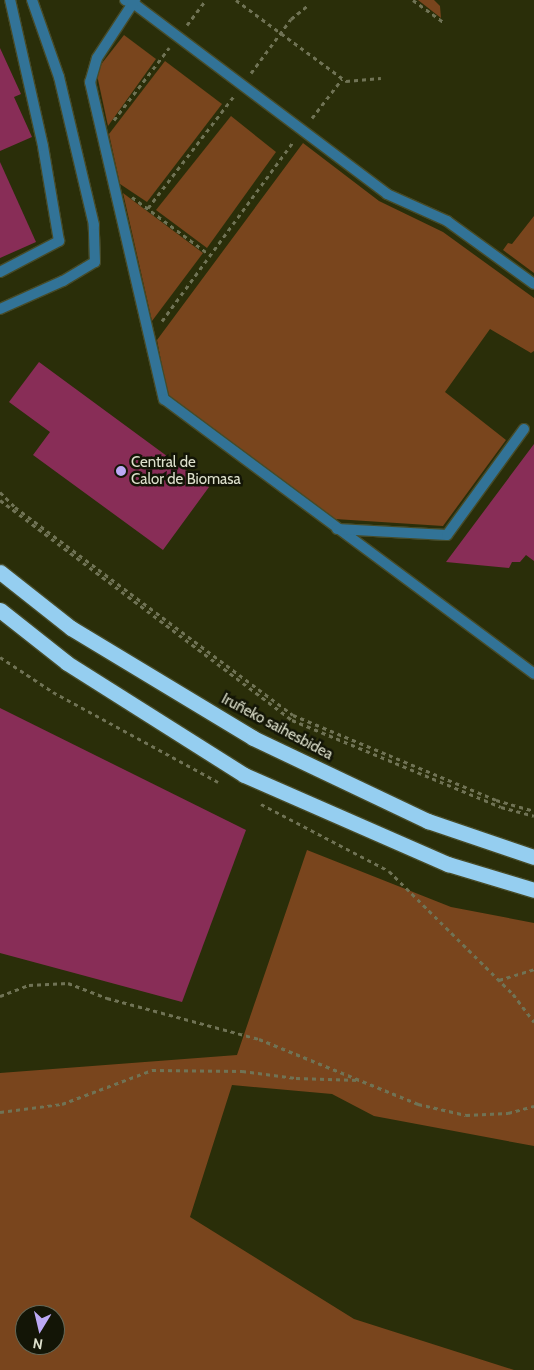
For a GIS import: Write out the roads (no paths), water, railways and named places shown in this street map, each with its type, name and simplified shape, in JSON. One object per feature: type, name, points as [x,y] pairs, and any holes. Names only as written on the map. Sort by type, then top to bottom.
[{"type":"highway","name":"Iruñeko saihesbidea","points":[[0,572],[71,628],[253,738],[428,821],[534,857]]},
{"type":"highway","points":[[0,610],[68,663],[244,775],[448,864],[534,890]]},
{"type":"street","points":[[0,272],[59,241],[43,146],[10,0]]},
{"type":"street","points":[[0,309],[63,281],[95,262],[94,225],[59,77],[32,0]]},
{"type":"street","points":[[534,284],[447,221],[387,194],[131,1],[92,69],[90,82],[164,399],[336,529],[534,674]]},
{"type":"street","points":[[336,529],[447,535],[524,429]]},
{"type":"place","name":"Central de Calor de Biomasa","points":[[121,471]]}]
